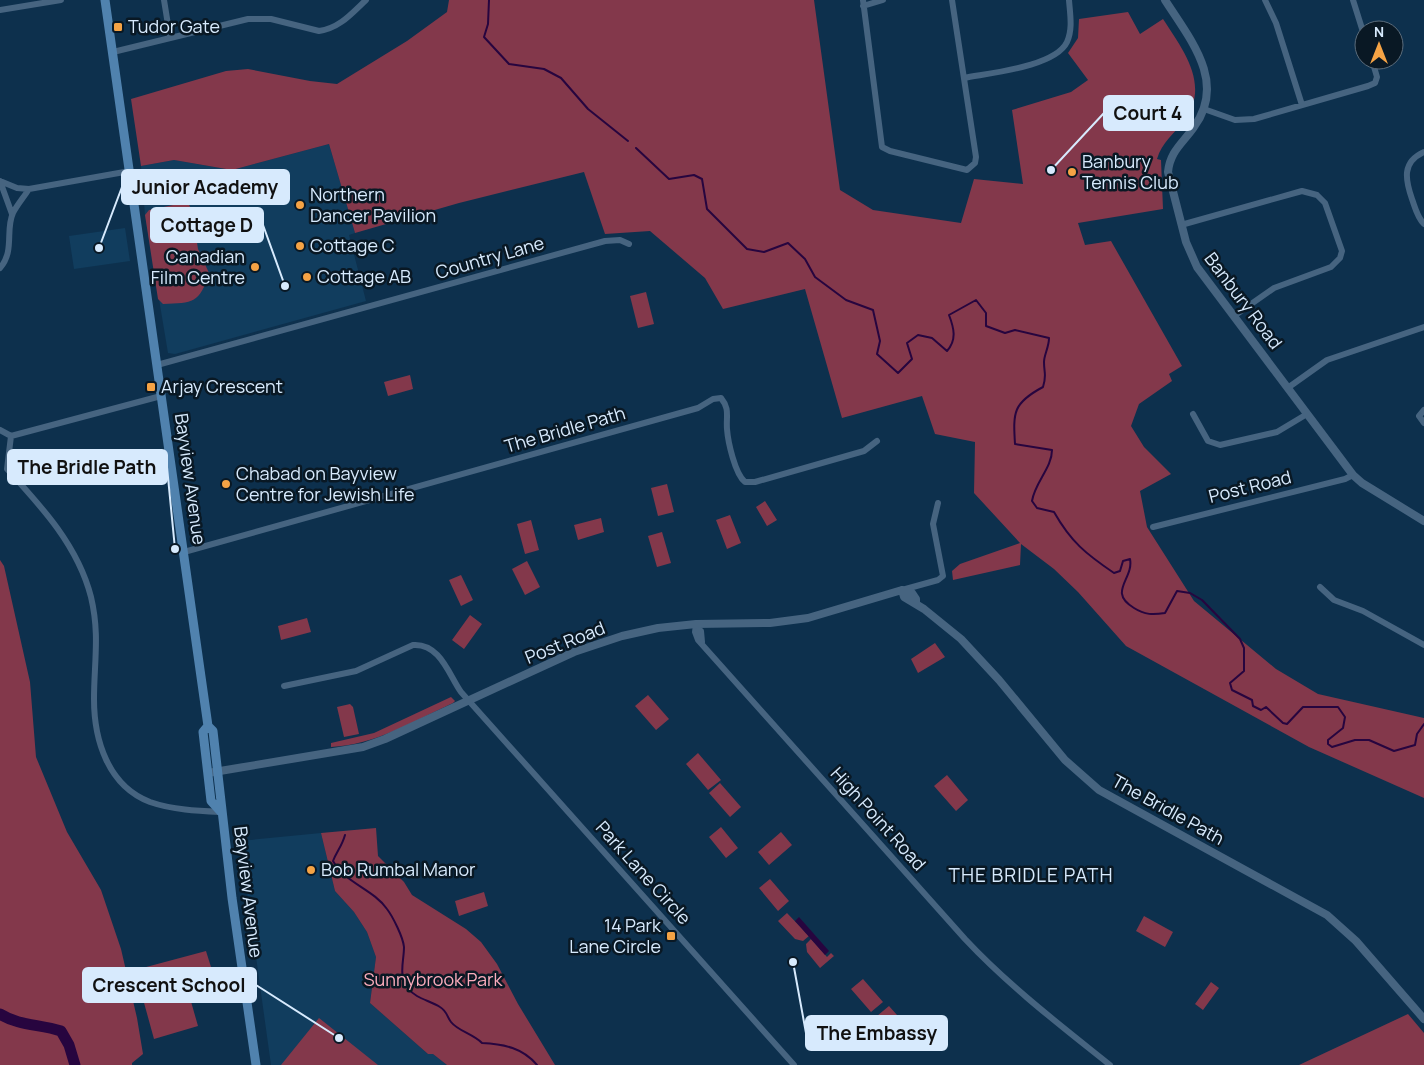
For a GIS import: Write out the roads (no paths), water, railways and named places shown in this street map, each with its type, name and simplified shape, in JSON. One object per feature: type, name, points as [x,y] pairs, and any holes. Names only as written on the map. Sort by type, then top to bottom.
[{"type":"main road","name":"Bayview Avenue","points":[[105,0],[208,726],[213,731],[222,800],[221,812],[256,1065]]},
{"type":"main road","name":"Bayview Avenue","points":[[208,726],[203,732],[211,801],[221,812]]},
{"type":"street","points":[[0,10],[61,0]]},
{"type":"street","points":[[164,0],[170,37]]},
{"type":"street","points":[[113,52],[238,21],[260,18],[282,21],[319,31],[326,30],[342,22],[366,0]]},
{"type":"street","points":[[883,0],[863,3],[882,147],[886,150],[962,170],[972,167],[976,157],[952,0]]},
{"type":"street","points":[[964,78],[1022,66],[1053,56],[1067,42],[1071,25],[1068,0]]},
{"type":"street","name":"Banbury Road","points":[[1165,0],[1195,47],[1205,67],[1208,88],[1204,109],[1193,129],[1175,148],[1170,160],[1169,181],[1192,257],[1197,267],[1289,387],[1353,475],[1362,483],[1424,521]]},
{"type":"street","points":[[1266,0],[1276,23],[1302,105]]},
{"type":"street","points":[[1354,0],[1360,20]]},
{"type":"street","points":[[1204,109],[1226,118],[1244,120],[1375,83],[1377,77],[1375,70]]},
{"type":"street","points":[[1424,152],[1410,161],[1406,181],[1418,214],[1424,224]]},
{"type":"street","points":[[0,181],[17,188],[29,189],[130,172]]},
{"type":"street","points":[[0,181],[12,214],[10,245],[4,263],[0,268]]},
{"type":"street","points":[[12,214],[29,189]]},
{"type":"street","points":[[1181,225],[1302,191],[1317,195],[1325,203],[1342,251],[1340,258],[1331,267],[1274,288],[1234,316]]},
{"type":"street","name":"Country Lane","points":[[157,366],[604,242],[620,240],[629,244]]},
{"type":"street","points":[[1289,387],[1327,360],[1424,327]]},
{"type":"street","points":[[0,430],[11,436],[161,396]]},
{"type":"street","name":"The Bridle Path","points":[[184,552],[698,408],[713,399],[721,398],[726,405],[730,444],[739,476],[745,482],[755,482],[864,451],[876,441]]},
{"type":"street","points":[[1424,410],[1419,416],[1424,423]]},
{"type":"street","points":[[1193,414],[1208,441],[1220,445],[1277,432],[1307,414]]},
{"type":"street","points":[[7,469],[11,436]]},
{"type":"street","points":[[0,466],[7,469],[43,508],[75,553],[91,597],[98,634],[94,700],[97,736],[107,763],[124,787],[150,802],[184,810],[221,812]]},
{"type":"street","name":"Post Road","points":[[1153,527],[1345,479],[1353,475]]},
{"type":"street","name":"Post Road","points":[[208,773],[363,747],[469,701],[574,652],[622,636],[658,628],[770,623],[808,618],[938,580],[943,576],[933,524],[938,503]]},
{"type":"street","points":[[1320,587],[1334,600],[1370,614],[1424,645]]},
{"type":"street","name":"The Bridle Path","points":[[902,590],[912,593],[916,603],[961,638],[1065,760],[1086,780],[1105,793],[1327,916],[1356,941],[1424,1019]]},
{"type":"street","name":"High Point Road","points":[[697,626],[695,632],[698,640],[702,642],[979,954],[1038,1008],[1110,1065]]},
{"type":"street","name":"Park Lane Circle","points":[[284,686],[342,676],[412,645],[419,644],[441,658],[449,669],[459,691],[794,1065]]},
{"type":"waterway","points":[[489,0],[488,24],[484,37],[509,64],[544,69],[561,78],[588,109],[628,141]]},
{"type":"waterway","points":[[636,148],[669,179],[694,175],[702,179],[707,209],[747,249],[764,252],[788,243],[805,259],[815,277],[846,300],[873,310],[880,341],[877,354],[898,373],[912,359],[907,343],[918,335],[932,338],[947,351],[952,343],[954,334],[949,315],[976,300],[986,313],[986,326],[1005,333],[1015,330],[1049,338],[1044,359],[1045,377],[1043,387],[1026,398],[1017,409],[1014,424],[1015,444],[1052,450],[1049,463],[1036,488],[1032,501],[1037,508],[1054,512],[1080,547],[1114,573],[1120,571],[1123,561],[1130,559],[1129,573],[1122,591],[1126,602],[1142,612],[1157,614],[1165,613],[1177,591],[1190,593],[1202,600],[1240,639],[1244,648],[1244,671],[1230,683],[1232,690],[1252,700],[1253,706],[1261,710],[1266,707],[1283,723],[1287,724],[1303,707],[1338,707],[1345,717],[1343,728],[1328,740],[1328,744],[1332,747],[1355,740],[1369,740],[1394,751],[1415,745],[1417,734],[1424,724]]},
{"type":"waterway","points":[[345,835],[333,861],[338,869],[352,881],[381,902],[392,917],[404,947],[403,978],[411,992],[442,1009],[454,1025],[482,1043],[498,1044],[512,1048],[532,1059],[537,1065]]},
{"type":"waterway","points":[[0,1014],[22,1023],[61,1031],[69,1045],[75,1065]]},
{"type":"place","name":"Tudor Gate","points":[[118,27]]},
{"type":"place","name":"Court 4","points":[[1051,170]]},
{"type":"place","name":"Banbury Tennis Club","points":[[1072,172]]},
{"type":"place","name":"Northern Dancer Pavilion","points":[[300,205]]},
{"type":"place","name":"Cottage C","points":[[300,246]]},
{"type":"place","name":"Junior Academy","points":[[99,248]]},
{"type":"place","name":"Canadian Film Centre","points":[[255,267]]},
{"type":"place","name":"Cottage AB","points":[[307,277]]},
{"type":"place","name":"Cottage D","points":[[285,286]]},
{"type":"place","name":"Arjay Crescent","points":[[151,387]]},
{"type":"place","name":"Chabad on Bayview Centre for Jewish Life","points":[[226,484]]},
{"type":"place","name":"The Bridle Path","points":[[175,549]]},
{"type":"place","name":"Bob Rumbal Manor","points":[[311,870]]},
{"type":"place","name":"14 Park Lane Circle","points":[[671,936]]},
{"type":"place","name":"The Embassy","points":[[793,962]]},
{"type":"place","name":"Crescent School","points":[[339,1038]]},
{"type":"district","name":"THE BRIDLE PATH","points":[[1031,875]]},
{"type":"park label","name":"Sunnybrook Park","points":[[433,980]]}]
